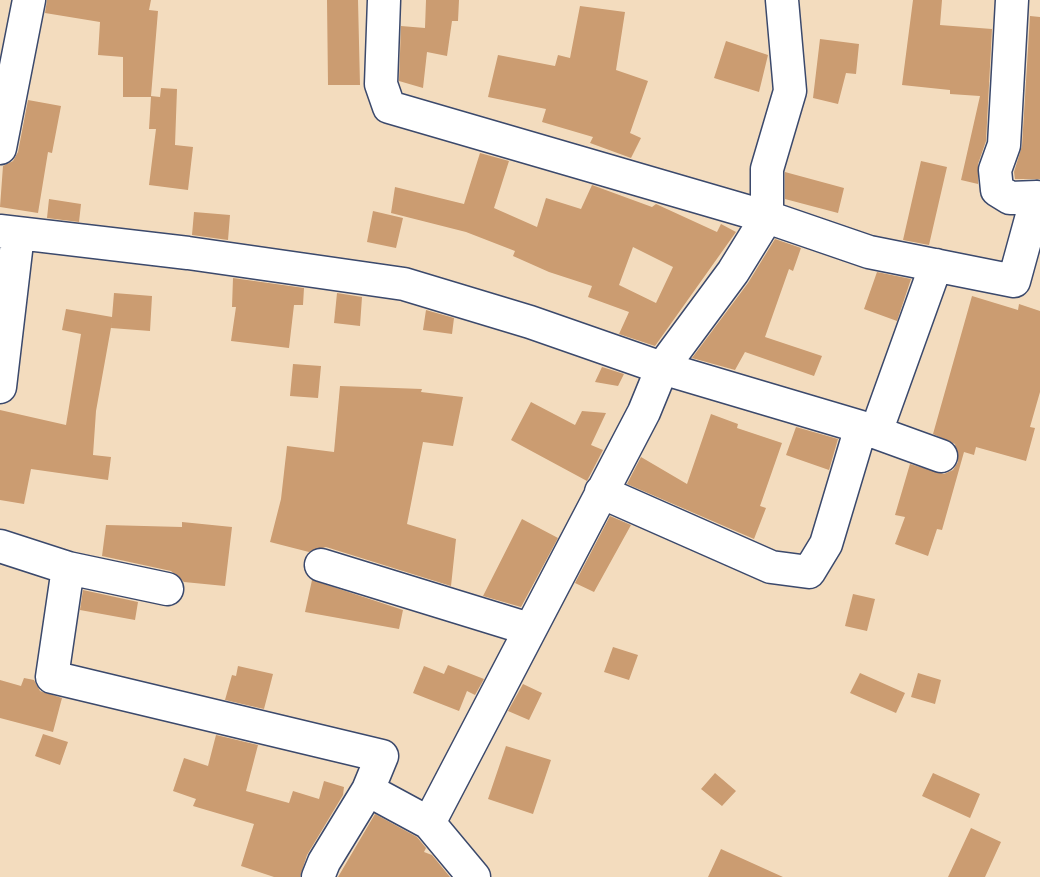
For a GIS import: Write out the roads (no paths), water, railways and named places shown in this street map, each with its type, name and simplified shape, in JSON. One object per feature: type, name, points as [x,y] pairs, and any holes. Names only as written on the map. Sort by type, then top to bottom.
[{"type":"street","points":[[0,148],[29,0]]},
{"type":"street","points":[[384,0],[381,84],[389,107],[767,217],[869,252],[1014,281],[1038,198],[1010,198],[997,190],[995,170],[1003,145],[1012,0]]},
{"type":"street","points":[[429,823],[643,412],[662,368],[733,272],[767,217],[767,169],[790,91],[782,0]]},
{"type":"street","points":[[0,387],[9,232],[404,284],[530,322],[662,368],[869,429],[942,456]]},
{"type":"street","points":[[601,492],[771,568],[810,572],[826,544],[869,429],[936,265]]},
{"type":"street","points":[[0,546],[68,568],[167,589]]},
{"type":"street","points":[[321,565],[529,629]]},
{"type":"street","points":[[68,568],[52,677],[383,756],[368,790],[324,862],[318,877]]},
{"type":"street","points":[[368,790],[429,823],[474,877]]}]
